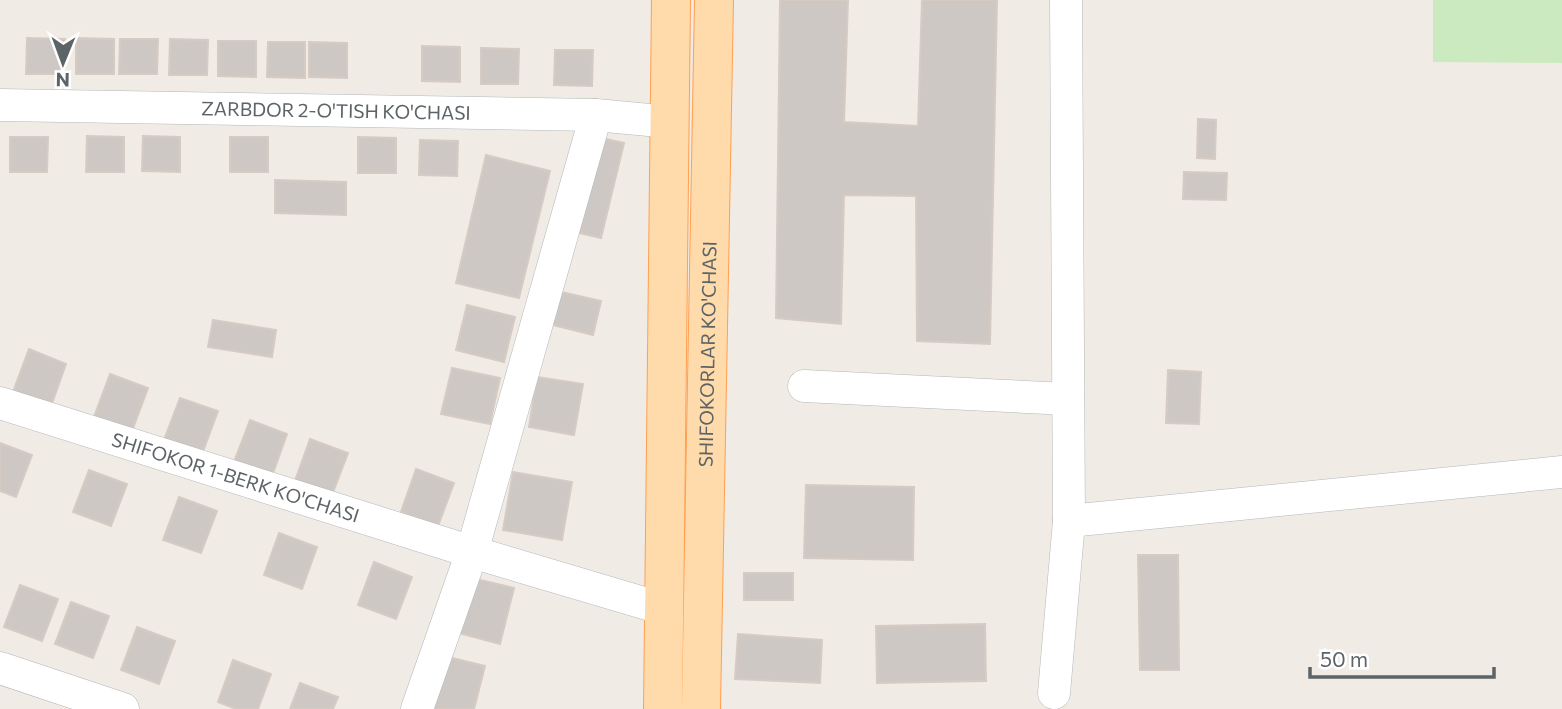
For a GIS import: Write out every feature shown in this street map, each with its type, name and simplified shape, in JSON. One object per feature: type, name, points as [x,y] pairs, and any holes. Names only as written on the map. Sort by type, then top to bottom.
[{"type":"main road","name":"SHIFOKORLAR KO'CHASI","points":[[663,709],[671,0]]},
{"type":"main road","name":"SHIFOKORLAR KO'CHASI","points":[[701,709],[714,0]]},
{"type":"street","points":[[1054,693],[1069,521],[1066,0]]},
{"type":"street","name":"ZARBDOR 2-O'TISH KO'CHASI","points":[[0,105],[596,115],[670,122]]},
{"type":"street","points":[[417,709],[472,552],[596,115]]},
{"type":"street","points":[[804,386],[1068,399]]},
{"type":"street","name":"SHIFOKOR 1-BERK KO'CHASI","points":[[0,403],[472,552],[664,609]]},
{"type":"street","points":[[1069,521],[1562,472]]},
{"type":"street","points":[[0,668],[123,709]]},
{"type":"green space","points":[[1433,0],[1562,0],[1562,63],[1433,62]]},
{"type":"building","points":[[780,0],[848,0],[844,122],[918,126],[922,0],[997,0],[990,344],[917,341],[916,196],[844,195],[841,324],[776,318]]},
{"type":"building","points":[[27,38],[65,39],[64,74],[26,74]]},
{"type":"building","points":[[76,38],[114,39],[114,74],[76,74]]},
{"type":"building","points":[[120,39],[158,39],[157,74],[119,74]]},
{"type":"building","points":[[170,39],[208,40],[207,75],[169,75]]},
{"type":"building","points":[[218,41],[256,41],[256,77],[218,76]]},
{"type":"building","points":[[268,42],[305,42],[305,78],[267,77]]},
{"type":"building","points":[[309,42],[347,43],[347,78],[309,77]]},
{"type":"building","points":[[422,46],[460,47],[460,82],[422,81]]},
{"type":"building","points":[[481,48],[519,49],[518,84],[481,84]]},
{"type":"building","points":[[555,50],[593,50],[592,86],[554,85]]},
{"type":"building","points":[[1198,119],[1216,120],[1215,159],[1197,158]]},
{"type":"building","points":[[87,136],[124,137],[124,172],[86,172]]},
{"type":"building","points":[[143,136],[180,137],[180,172],[142,171]]},
{"type":"building","points":[[10,137],[48,137],[47,172],[10,172]]},
{"type":"building","points":[[230,137],[268,137],[268,172],[230,172]]},
{"type":"building","points":[[358,137],[396,138],[396,173],[358,173]]},
{"type":"building","points":[[597,137],[624,143],[601,238],[575,232]]},
{"type":"building","points":[[420,140],[458,141],[457,176],[419,175]]},
{"type":"building","points":[[486,155],[550,171],[519,298],[456,283]]},
{"type":"building","points":[[1184,172],[1227,173],[1226,200],[1183,199]]},
{"type":"building","points":[[275,180],[346,182],[346,215],[275,213]]},
{"type":"building","points":[[557,291],[601,301],[593,335],[549,324]]},
{"type":"building","points":[[467,305],[515,317],[504,362],[456,350]]},
{"type":"building","points":[[213,320],[276,330],[272,357],[208,347]]},
{"type":"building","points":[[29,349],[66,364],[51,406],[13,392]]},
{"type":"building","points":[[452,368],[500,378],[490,424],[441,414]]},
{"type":"building","points":[[1168,370],[1201,372],[1199,424],[1166,423]]},
{"type":"building","points":[[110,374],[148,388],[132,431],[94,417]]},
{"type":"building","points":[[537,377],[583,384],[574,435],[529,427]]},
{"type":"building","points":[[180,398],[218,411],[202,454],[164,440]]},
{"type":"building","points":[[250,420],[287,434],[272,476],[234,462]]},
{"type":"building","points":[[310,439],[348,453],[332,495],[295,481]]},
{"type":"building","points":[[0,443],[32,455],[16,497],[0,491]]},
{"type":"building","points":[[416,469],[454,483],[438,526],[401,512]]},
{"type":"building","points":[[89,470],[127,484],[111,526],[73,512]]},
{"type":"building","points":[[513,472],[572,482],[562,540],[503,530]]},
{"type":"building","points":[[806,485],[914,487],[913,560],[804,558]]},
{"type":"building","points":[[179,497],[217,511],[201,553],[163,540]]},
{"type":"building","points":[[279,533],[317,547],[302,589],[264,575]]},
{"type":"building","points":[[1138,555],[1178,555],[1179,670],[1140,670]]},
{"type":"building","points":[[374,562],[412,577],[396,619],[358,605]]},
{"type":"building","points":[[744,573],[793,573],[793,600],[744,600]]},
{"type":"building","points":[[472,578],[514,588],[500,644],[459,633]]},
{"type":"building","points":[[20,585],[58,599],[42,641],[4,627]]},
{"type":"building","points":[[71,602],[109,616],[93,658],[55,644]]},
{"type":"building","points":[[985,624],[986,681],[877,683],[876,626]]},
{"type":"building","points":[[137,627],[175,641],[159,684],[121,670]]},
{"type":"building","points":[[738,634],[822,640],[820,683],[735,679]]},
{"type":"building","points":[[444,656],[485,666],[474,709],[431,709]]},
{"type":"building","points":[[233,660],[271,674],[258,709],[236,709],[218,702]]},
{"type":"building","points":[[300,683],[338,697],[333,709],[290,709]]}]
